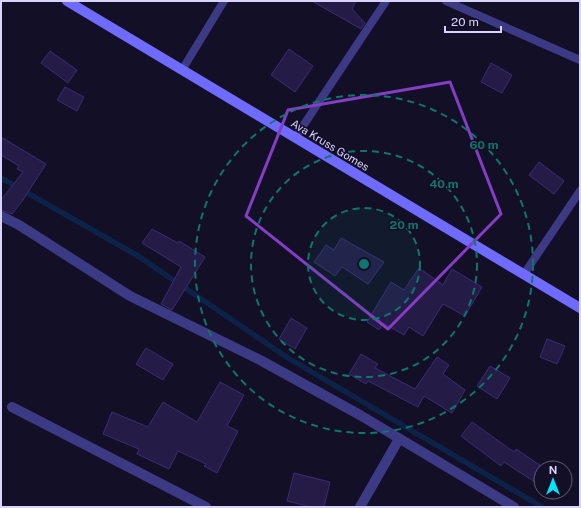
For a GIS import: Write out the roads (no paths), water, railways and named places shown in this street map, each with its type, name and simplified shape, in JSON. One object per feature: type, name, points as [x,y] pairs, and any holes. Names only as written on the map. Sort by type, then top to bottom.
[{"type":"street","name":"Ava Kruss Gomes","points":[[68,1],[580,308]]},
{"type":"street","points":[[1,216],[19,225],[130,296],[260,360],[360,415],[514,507]]},
{"type":"street","points":[[12,408],[206,507]]},
{"type":"street","points":[[360,507],[399,439]]},
{"type":"lane","points":[[182,70],[224,1]]},
{"type":"lane","points":[[295,138],[386,1]]},
{"type":"lane","points":[[446,1],[580,60]]},
{"type":"lane","points":[[524,274],[580,191]]},
{"type":"waterway","points":[[1,178],[138,256],[288,358],[542,507]]}]
